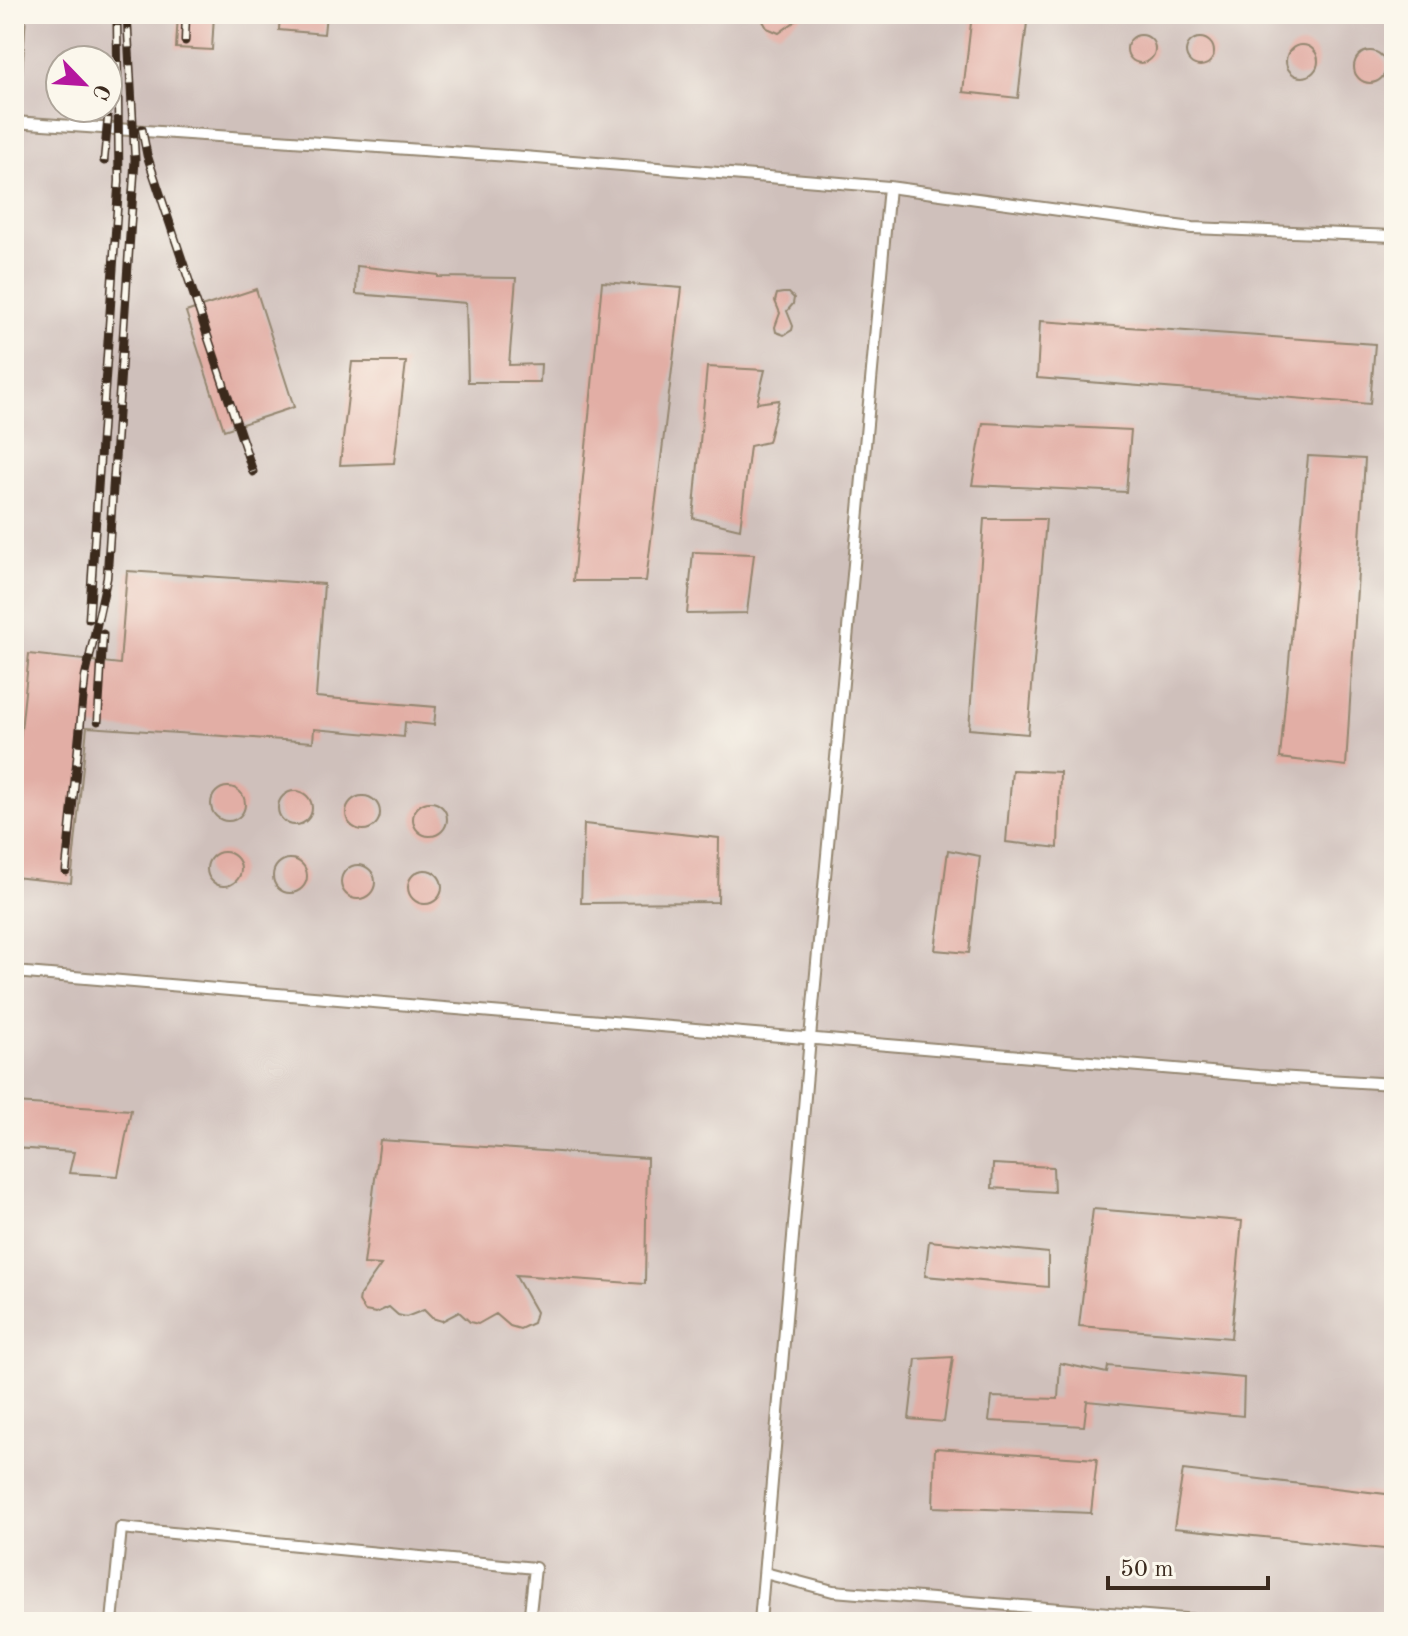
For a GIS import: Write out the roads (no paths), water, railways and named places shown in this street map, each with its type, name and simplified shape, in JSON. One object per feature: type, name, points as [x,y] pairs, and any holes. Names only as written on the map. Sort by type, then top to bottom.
[{"type":"lane","points":[[14,105],[20,14]]},
{"type":"lane","points":[[14,122],[508,155],[889,187],[1192,228],[1394,236]]},
{"type":"lane","points":[[760,1622],[810,1038],[889,187]]},
{"type":"lane","points":[[14,972],[1394,1084]]},
{"type":"lane","points":[[112,1622],[121,1528],[535,1568],[529,1622]]},
{"type":"lane","points":[[765,1573],[833,1591],[1222,1622]]},
{"type":"railway","points":[[66,871],[85,678],[107,578],[135,160],[127,14]]},
{"type":"railway","points":[[185,41],[186,14]]},
{"type":"railway","points":[[89,619],[119,181],[117,20]]},
{"type":"railway","points":[[104,161],[107,124]]},
{"type":"railway","points":[[142,129],[147,155],[253,472]]},
{"type":"railway","points":[[98,721],[103,634]]}]
